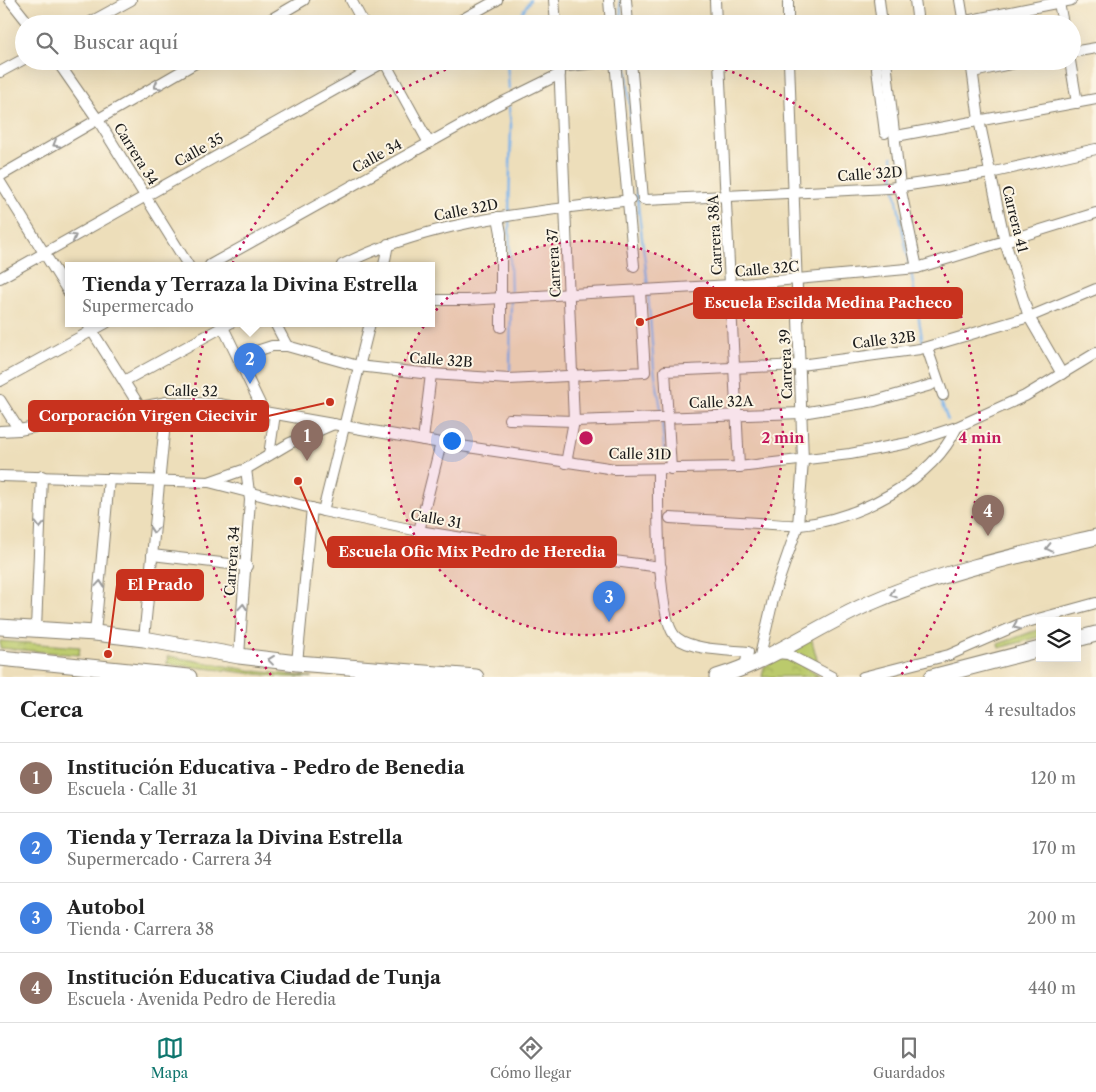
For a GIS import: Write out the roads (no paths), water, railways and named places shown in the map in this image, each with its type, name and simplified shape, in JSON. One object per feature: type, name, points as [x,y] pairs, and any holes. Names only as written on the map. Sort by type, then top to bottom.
[{"type":"highway","points":[[717,677],[755,662],[890,594],[996,561],[1096,537]]},
{"type":"highway","points":[[5,626],[96,633],[144,639],[239,656],[370,673],[476,677]]},
{"type":"highway","points":[[1081,638],[1096,634]]},
{"type":"highway","points":[[932,677],[1036,650]]},
{"type":"highway","points":[[0,658],[78,672],[189,677]]},
{"type":"street","points":[[10,0],[22,15]]},
{"type":"street","points":[[104,15],[131,0]]},
{"type":"street","points":[[278,15],[304,0]]},
{"type":"street","points":[[351,0],[359,15]]},
{"type":"street","points":[[470,15],[497,0]]},
{"type":"street","points":[[554,0],[555,15]]},
{"type":"street","points":[[609,0],[611,15]]},
{"type":"street","points":[[626,0],[627,15]]},
{"type":"street","points":[[714,0],[715,15]]},
{"type":"street","points":[[788,0],[788,15]]},
{"type":"street","points":[[879,0],[881,15]]},
{"type":"street","points":[[915,0],[917,15]]},
{"type":"street","points":[[960,0],[963,15]]},
{"type":"street","points":[[997,15],[1071,0]]},
{"type":"street","points":[[1059,2],[1061,15]]},
{"type":"street","points":[[1081,50],[1096,48]]},
{"type":"street","points":[[0,72],[15,63]]},
{"type":"street","name":"Carrera 34","points":[[63,70],[98,120],[186,262]]},
{"type":"street","points":[[0,176],[184,70]]},
{"type":"street","name":"Calle 35","points":[[0,278],[369,70]]},
{"type":"street","points":[[390,70],[429,142]]},
{"type":"street","name":"Calle 34","points":[[215,262],[497,105],[555,70]]},
{"type":"street","name":"Carrera 37","points":[[560,70],[574,421],[566,463]]},
{"type":"street","points":[[616,70],[630,200],[634,266]]},
{"type":"street","name":"Calle 32D","points":[[632,70],[643,199],[895,187],[990,173],[1096,149]]},
{"type":"street","name":"Carrera 38A","points":[[720,70],[739,467]]},
{"type":"street","name":"Carrera 39","points":[[755,662],[798,525],[803,461],[789,70]]},
{"type":"street","points":[[878,70],[891,134]]},
{"type":"street","points":[[887,70],[895,187],[913,269]]},
{"type":"street","name":"Carrera 41","points":[[973,70],[990,173],[1006,242],[1029,317],[1062,374]]},
{"type":"street","points":[[1072,70],[1077,103]]},
{"type":"street","points":[[891,134],[1096,99]]},
{"type":"street","points":[[0,182],[65,287]]},
{"type":"street","name":"Calle 32D","points":[[349,262],[388,244],[430,231],[500,220],[514,215],[630,200]]},
{"type":"street","name":"Calle 32C","points":[[435,300],[731,285],[913,269],[1096,213]]},
{"type":"street","points":[[500,220],[508,297],[502,327]]},
{"type":"street","points":[[385,262],[388,244]]},
{"type":"street","name":"Calle 32B","points":[[664,417],[665,371],[800,364],[924,348],[1029,317],[1096,289]]},
{"type":"street","name":"Calle 32B","points":[[238,357],[272,346],[287,346],[358,366],[431,374],[509,379],[645,372],[642,290]]},
{"type":"street","points":[[0,381],[88,327]]},
{"type":"street","points":[[91,327],[140,406]]},
{"type":"street","points":[[124,381],[220,327]]},
{"type":"street","points":[[226,327],[264,412]]},
{"type":"street","points":[[277,327],[287,346]]},
{"type":"street","points":[[323,511],[339,425],[369,327]]},
{"type":"street","points":[[924,348],[943,395]]},
{"type":"street","name":"Calle 31D","points":[[264,412],[422,440],[614,469],[739,467],[803,461],[908,443],[957,427],[1025,396],[1096,353]]},
{"type":"street","points":[[422,440],[431,374]]},
{"type":"street","name":"Calle 32A","points":[[509,419],[574,421],[802,413],[875,401],[931,385]]},
{"type":"street","points":[[0,400],[19,430]]},
{"type":"street","points":[[144,639],[167,402]]},
{"type":"street","name":"Calle 32","points":[[0,431],[19,430],[167,402],[220,404],[264,412]]},
{"type":"street","points":[[269,455],[275,414]]},
{"type":"street","points":[[664,417],[671,469]]},
{"type":"street","name":"Calle 31","points":[[209,482],[246,469],[310,434],[339,425]]},
{"type":"street","points":[[670,518],[798,525],[827,521],[898,490],[925,469],[945,449],[957,427]]},
{"type":"street","points":[[419,531],[441,443]]},
{"type":"street","name":"Carrera 34","points":[[239,656],[249,493],[246,469]]},
{"type":"street","points":[[658,469],[661,567],[666,618],[676,638],[692,646],[755,662],[788,654],[832,677]]},
{"type":"street","name":"Calle 31","points":[[0,476],[209,482],[323,511],[419,531],[575,556],[661,567]]},
{"type":"street","points":[[36,628],[42,476]]},
{"type":"street","points":[[96,633],[109,479]]},
{"type":"street","points":[[298,664],[312,508]]},
{"type":"street","points":[[152,555],[246,566]]},
{"type":"street","points":[[863,677],[949,655],[1020,624],[1096,603]]},
{"type":"waterway","points":[[521,15],[530,0]]},
{"type":"waterway","points":[[620,0],[621,15]]},
{"type":"waterway","points":[[508,70],[509,89]]},
{"type":"waterway","points":[[627,70],[637,198],[648,286]]},
{"type":"waterway","points":[[509,107],[511,125],[509,213]]},
{"type":"waterway","points":[[892,157],[894,184]]},
{"type":"waterway","points":[[895,190],[909,265]]},
{"type":"waterway","points":[[509,218],[511,295]]},
{"type":"waterway","points":[[911,271],[923,344]]},
{"type":"waterway","points":[[648,292],[654,369],[662,415]]},
{"type":"waterway","points":[[510,370],[511,301]]},
{"type":"waterway","points":[[939,397],[948,420]]},
{"type":"waterway","points":[[662,421],[665,461]]},
{"type":"place","name":"Escuela Escilda Medina Pacheco","points":[[640,322]]},
{"type":"place","name":"Tienda y Terraza la Divina Estrella","points":[[250,384]]},
{"type":"place","name":"Corporación Virgen Ciecivir","points":[[330,402]]},
{"type":"place","name":"Institución Educativa - Pedro de Benedia","points":[[307,461]]},
{"type":"place","name":"Escuela Ofic Mix Pedro de Heredia","points":[[298,481]]},
{"type":"place","name":"Institución Educativa Ciudad de Tunja","points":[[988,536]]},
{"type":"place","name":"Autobol","points":[[609,622]]},
{"type":"place","name":"El Prado","points":[[108,654]]}]
